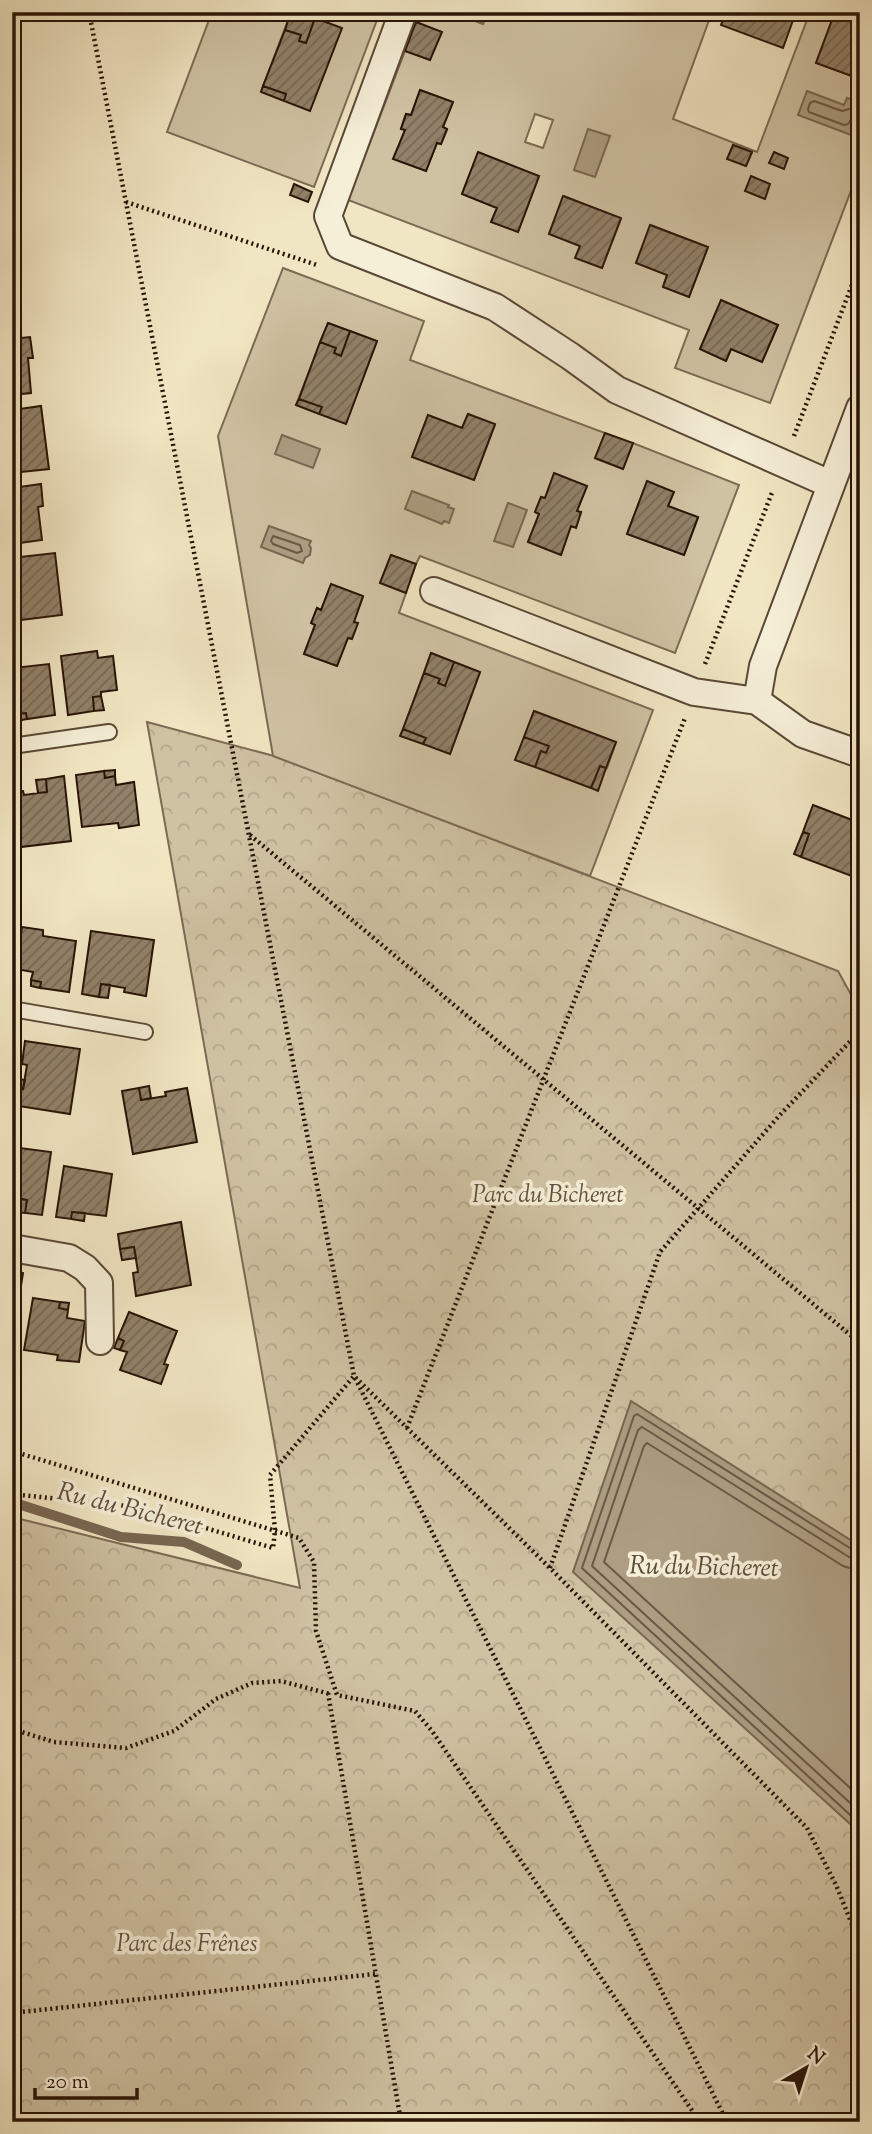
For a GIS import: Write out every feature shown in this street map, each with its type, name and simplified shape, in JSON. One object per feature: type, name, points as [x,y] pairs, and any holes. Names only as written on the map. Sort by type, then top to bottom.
[{"type":"street","points":[[403,12],[328,216],[340,246],[495,307],[617,390],[831,484]]},
{"type":"street","points":[[757,701],[763,666],[860,408]]},
{"type":"street","points":[[434,591],[694,692],[757,701],[803,734],[860,754]]},
{"type":"street","points":[[12,1248],[69,1258],[85,1268],[99,1283],[100,1341]]},
{"type":"lane","points":[[12,746],[108,732]]},
{"type":"lane","points":[[12,1009],[145,1032]]},
{"type":"path","points":[[89,12],[354,1376],[727,2122]]},
{"type":"path","points":[[125,202],[320,266],[340,246]]},
{"type":"path","points":[[407,1428],[545,1080],[860,264]]},
{"type":"path","points":[[249,834],[860,1343]]},
{"type":"path","points":[[550,1568],[660,1252],[779,1116],[860,1031]]},
{"type":"path","points":[[354,1376],[550,1568],[807,1828],[836,1885],[860,1944]]},
{"type":"path","points":[[12,1494],[135,1507],[274,1548],[270,1475],[354,1376]]},
{"type":"path","points":[[12,1451],[299,1538],[314,1562],[316,1631],[337,1695]]},
{"type":"path","points":[[12,1729],[54,1742],[126,1748],[174,1731],[216,1699],[252,1683],[281,1681],[415,1711],[432,1731],[700,2122]]},
{"type":"path","points":[[328,1693],[401,2122]]},
{"type":"path","points":[[12,2013],[376,1974]]},
{"type":"green space","points":[[212,12],[291,12],[261,92],[299,12],[380,12],[314,187],[167,132]]},
{"type":"green space","points":[[420,12],[453,12],[483,24],[488,12],[555,12],[575,20],[578,12],[684,12],[696,17],[698,12],[712,12],[673,119],[757,152],[810,12],[835,12],[816,63],[860,79],[860,103],[847,98],[851,135],[860,113],[860,167],[770,403],[675,368],[689,330],[348,200],[405,51],[430,60],[441,32],[416,22]],"holes":[[[420,90],[453,102],[443,127],[447,130],[441,144],[437,143],[426,171],[394,159],[405,130],[401,128],[406,114],[411,115]],[[535,114],[553,120],[543,148],[525,142]],[[733,145],[752,152],[746,166],[728,159]],[[478,153],[539,176],[518,232],[491,222],[497,208],[462,194]],[[564,196],[621,219],[602,268],[576,258],[580,246],[549,234]],[[651,225],[708,247],[689,297],[663,287],[667,275],[636,263]],[[721,301],[778,325],[762,362],[731,349],[726,361],[700,349]]]},
{"type":"green space","points":[[283,268],[424,321],[410,360],[605,433],[596,459],[623,469],[633,443],[739,485],[675,653],[420,556],[416,564],[391,555],[380,583],[406,593],[399,613],[653,710],[590,876],[273,756],[218,436]],"holes":[[[328,323],[377,341],[346,423],[296,405]],[[468,414],[495,425],[474,480],[412,457],[428,415],[462,428]],[[554,474],[587,486],[577,511],[581,513],[576,527],[571,526],[561,555],[528,542],[539,514],[535,512],[541,497],[545,498]],[[647,482],[673,492],[668,506],[698,518],[684,555],[627,534]],[[331,585],[363,597],[337,666],[304,654],[315,625],[312,623],[317,608],[321,610]],[[431,653],[480,672],[450,754],[401,735]],[[534,711],[616,742],[607,768],[591,788],[516,760]]]},
{"type":"green space","name":"Parc du Bicheret","points":[[147,722],[274,756],[838,971],[860,1011],[860,2122],[12,2122],[12,1517],[300,1588]]},
{"type":"water","points":[[453,12],[488,12],[483,24]]},
{"type":"water","points":[[807,91],[844,105],[847,98],[860,103],[860,113],[851,135],[798,115]]},
{"type":"water","points":[[588,129],[610,136],[595,177],[574,170]]},
{"type":"water","points":[[282,435],[320,449],[313,468],[275,454]]},
{"type":"water","points":[[412,491],[454,509],[449,523],[444,521],[442,524],[405,509]]},
{"type":"water","points":[[508,503],[527,510],[513,547],[494,541]]},
{"type":"water","points":[[269,526],[311,541],[310,555],[303,563],[261,547]]},
{"type":"water","points":[[631,1401],[860,1546],[860,1833],[573,1572]]},
{"type":"building","points":[[291,12],[315,18],[306,43],[299,41],[301,35],[285,30]]},
{"type":"building","points":[[726,12],[796,12],[783,48],[721,25]]},
{"type":"building","points":[[835,12],[860,19],[860,79],[816,63]]},
{"type":"building","points":[[315,18],[342,28],[310,111],[284,101],[286,94],[263,86],[285,30],[301,35],[299,41],[306,43]]},
{"type":"building","points":[[416,22],[442,32],[430,60],[405,51]]},
{"type":"building","points":[[263,86],[286,94],[284,101],[261,92]]},
{"type":"building","points":[[420,90],[453,102],[443,127],[447,129],[441,144],[437,143],[426,171],[393,159],[405,130],[401,129],[406,114],[411,115]]},
{"type":"building","points":[[733,145],[752,152],[746,166],[727,159]]},
{"type":"building","points":[[478,152],[539,176],[518,232],[491,222],[497,208],[462,194]]},
{"type":"building","points":[[774,152],[788,158],[784,169],[769,163]]},
{"type":"building","points":[[751,176],[770,184],[765,199],[745,191]]},
{"type":"building","points":[[294,184],[312,192],[308,202],[290,195]]},
{"type":"building","points":[[563,196],[621,218],[602,268],[575,258],[580,246],[549,234]]},
{"type":"building","points":[[650,225],[708,247],[689,297],[663,287],[667,275],[636,263]]},
{"type":"building","points":[[12,286],[19,292],[12,300]]},
{"type":"building","points":[[721,300],[778,325],[762,362],[731,349],[726,361],[700,349]]},
{"type":"building","points":[[328,323],[350,331],[341,356],[334,353],[336,348],[320,342]]},
{"type":"building","points":[[350,331],[377,341],[346,424],[319,414],[322,407],[299,399],[320,342],[336,348],[334,353],[341,356]]},
{"type":"building","points":[[30,337],[33,358],[28,358],[31,393],[12,395],[12,339]]},
{"type":"building","points":[[299,399],[322,407],[319,414],[296,405]]},
{"type":"building","points":[[41,406],[49,469],[12,473],[12,410]]},
{"type":"building","points":[[468,414],[495,424],[474,480],[412,457],[428,415],[462,428]]},
{"type":"building","points":[[605,433],[633,443],[623,469],[595,458]]},
{"type":"building","points":[[554,473],[587,486],[577,511],[581,512],[576,528],[571,526],[561,555],[528,542],[539,514],[535,512],[541,497],[545,498]]},
{"type":"building","points":[[647,481],[674,492],[668,506],[698,517],[684,555],[627,534]]},
{"type":"building","points":[[41,484],[43,506],[38,507],[42,540],[12,544],[12,488]]},
{"type":"building","points":[[55,553],[62,615],[12,621],[12,558]]},
{"type":"building","points":[[391,555],[416,564],[406,593],[380,583]]},
{"type":"building","points":[[331,584],[363,596],[354,622],[358,623],[352,639],[348,638],[337,666],[304,654],[315,625],[311,623],[317,608],[321,610]]},
{"type":"building","points":[[97,651],[98,658],[113,656],[117,690],[101,692],[101,696],[93,697],[94,711],[68,715],[61,656]]},
{"type":"building","points":[[431,653],[454,662],[445,686],[438,683],[440,679],[424,673]]},
{"type":"building","points":[[454,662],[480,672],[450,754],[423,744],[426,738],[403,729],[424,673],[440,679],[438,683],[445,686]]},
{"type":"building","points":[[13,663],[14,668],[49,664],[55,715],[27,719],[26,713],[17,714],[16,707],[12,707]]},
{"type":"building","points":[[101,696],[104,710],[94,711],[93,697]]},
{"type":"building","points":[[534,711],[616,742],[606,768],[600,766],[591,788],[535,767],[541,751],[546,753],[549,746],[524,737]]},
{"type":"building","points":[[26,713],[27,719],[17,721],[17,714]]},
{"type":"building","points":[[403,729],[426,738],[423,744],[400,736]]},
{"type":"building","points":[[524,737],[549,746],[546,753],[541,751],[535,767],[515,760]]},
{"type":"building","points":[[600,766],[606,768],[598,791],[591,788]]},
{"type":"building","points":[[115,770],[115,776],[105,778],[104,771]]},
{"type":"building","points":[[104,771],[105,778],[115,776],[116,785],[134,782],[139,825],[119,828],[118,823],[82,827],[76,775]]},
{"type":"building","points":[[64,776],[71,841],[12,848],[12,792],[23,791],[24,795],[47,792],[46,779]]},
{"type":"building","points":[[46,779],[47,792],[38,793],[36,780]]},
{"type":"building","points":[[813,805],[860,823],[860,871],[857,878],[801,857],[809,834],[803,832]]},
{"type":"building","points":[[803,832],[809,834],[801,857],[794,854]]},
{"type":"building","points":[[22,927],[43,930],[43,936],[76,941],[69,992],[40,988],[41,982],[31,980],[33,972],[16,969]]},
{"type":"building","points":[[91,931],[154,940],[146,996],[124,992],[125,988],[101,984],[99,997],[82,994]]},
{"type":"building","points":[[31,980],[41,982],[40,988],[31,986]]},
{"type":"building","points":[[101,984],[110,985],[108,998],[99,997]]},
{"type":"building","points":[[25,1041],[80,1049],[70,1114],[12,1105],[12,1087],[23,1089],[27,1065],[22,1064]]},
{"type":"building","points":[[12,1078],[25,1080],[23,1089],[12,1087]]},
{"type":"building","points":[[149,1086],[151,1098],[141,1100],[139,1088]]},
{"type":"building","points":[[139,1088],[141,1100],[166,1096],[165,1092],[187,1088],[197,1142],[133,1154],[122,1091]]},
{"type":"building","points":[[12,1147],[51,1152],[42,1215],[25,1213],[27,1200],[12,1198]]},
{"type":"building","points":[[64,1166],[112,1174],[106,1216],[72,1212],[71,1219],[56,1217]]},
{"type":"building","points":[[18,1198],[27,1200],[25,1213],[16,1212]]},
{"type":"building","points":[[72,1212],[85,1213],[84,1221],[71,1219]]},
{"type":"building","points":[[181,1222],[191,1285],[136,1296],[133,1273],[138,1272],[134,1247],[120,1249],[118,1234]]},
{"type":"building","points":[[134,1247],[136,1258],[122,1260],[120,1249]]},
{"type":"building","points":[[12,1271],[23,1273],[13,1336],[12,1336]]},
{"type":"building","points":[[33,1298],[60,1302],[59,1308],[68,1310],[67,1318],[85,1321],[79,1362],[57,1360],[58,1355],[24,1350]]},
{"type":"building","points":[[60,1302],[69,1303],[68,1310],[59,1308]]},
{"type":"building","points":[[129,1312],[177,1331],[164,1364],[168,1365],[161,1384],[120,1370],[127,1352],[120,1350],[124,1341],[118,1338]]},
{"type":"building","points":[[118,1338],[124,1341],[120,1350],[114,1348]]},
{"type":"waterway","name":"Ru du Bicheret","points":[[12,1502],[121,1537],[184,1542],[237,1565]]},
{"type":"park label","name":"Parc des Frênes","points":[[187,1945]]}]
